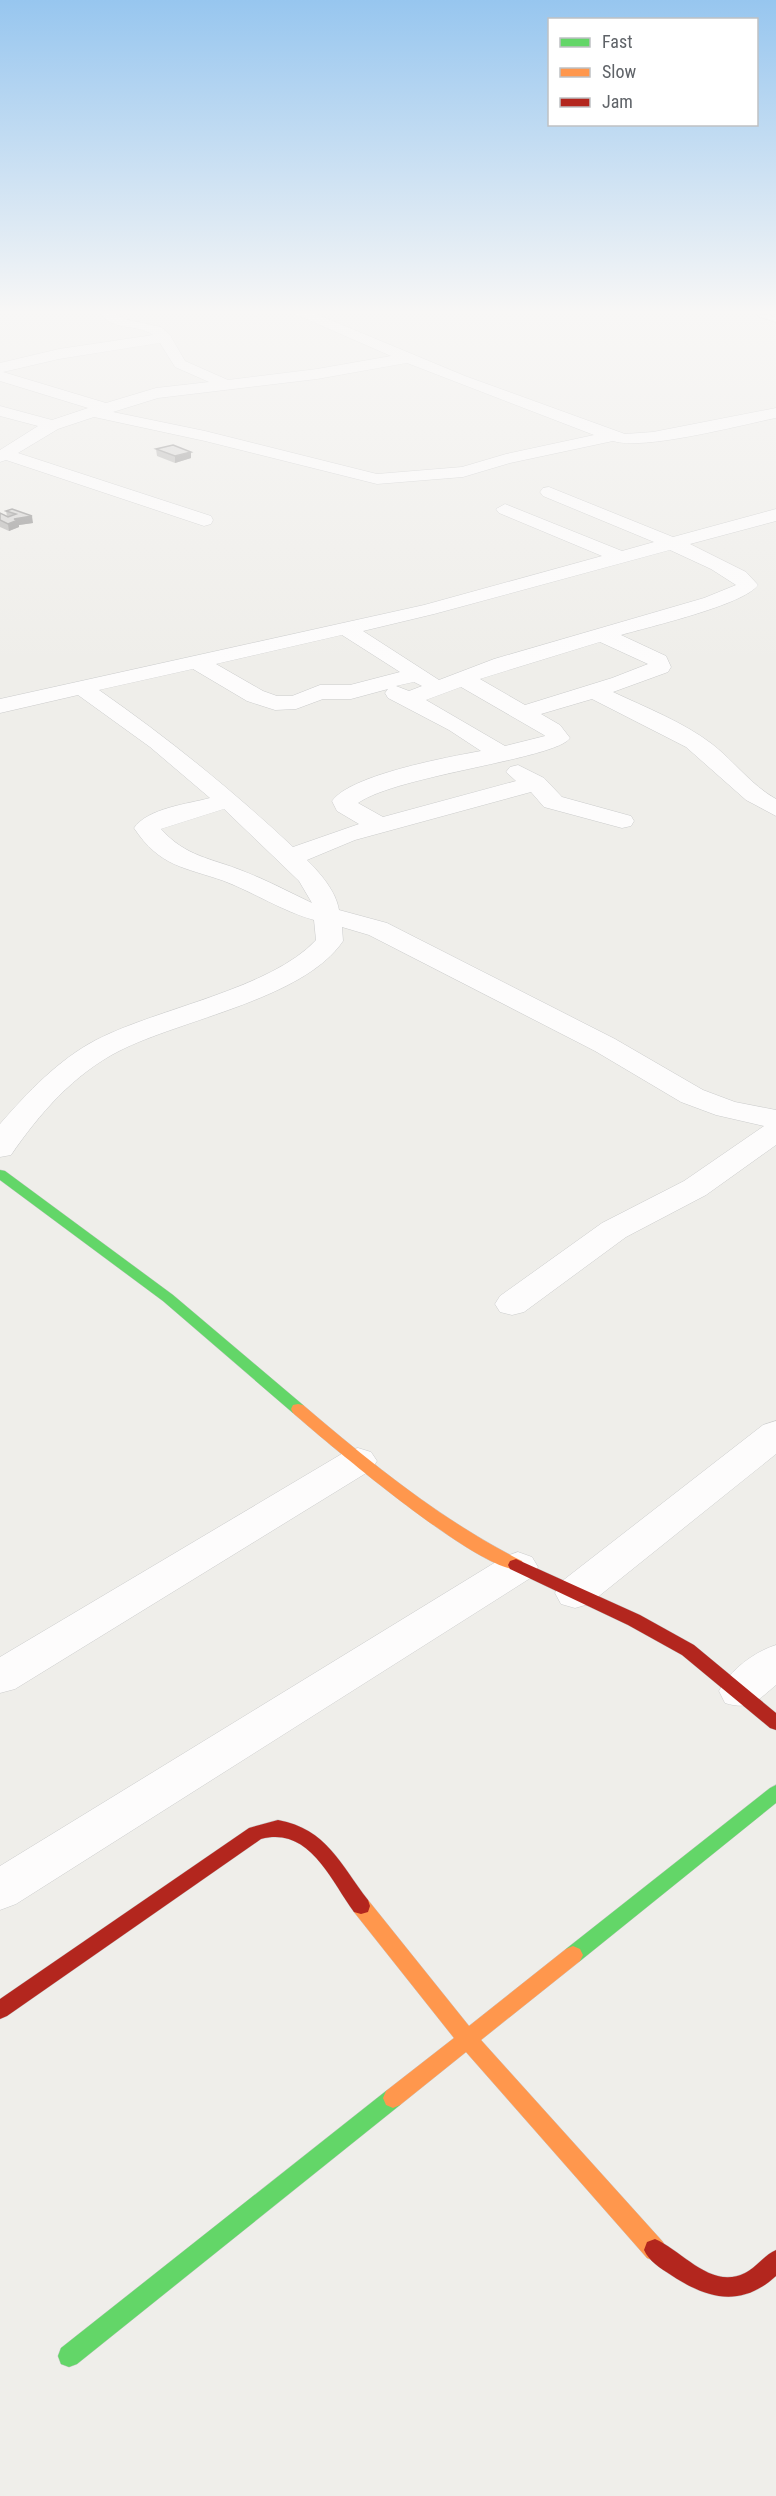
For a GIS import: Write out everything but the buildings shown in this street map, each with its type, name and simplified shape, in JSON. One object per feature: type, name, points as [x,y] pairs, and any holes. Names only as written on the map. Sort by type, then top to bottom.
[{"type":"street","points":[[2,456],[43,430]]},
{"type":"street","points":[[185,430],[377,479],[463,472],[506,459],[613,436]]},
{"type":"street","points":[[598,430],[632,439],[686,430]]},
{"type":"street","points":[[2,456],[204,520]]},
{"type":"street","points":[[408,699],[502,664],[721,598],[748,585],[737,574],[672,543],[549,492]]},
{"type":"street","points":[[505,509],[620,557]]},
{"type":"street","points":[[0,706],[516,587],[776,515]]},
{"type":"street","points":[[345,628],[440,688]]},
{"type":"street","points":[[522,713],[594,691],[660,666],[658,662],[603,635]]},
{"type":"street","points":[[197,662],[255,696],[275,703],[296,702],[320,692],[351,692],[418,674]]},
{"type":"street","points":[[380,826],[345,806],[344,801],[361,791],[397,779],[543,746],[559,738],[552,730],[464,679]]},
{"type":"street","points":[[381,685],[457,725],[536,783],[553,801],[622,821]]},
{"type":"street","points":[[0,1148],[24,1116],[65,1073],[100,1049],[275,978],[320,954],[330,941],[329,916],[316,885],[227,801],[158,742],[82,688]]},
{"type":"street","points":[[594,691],[695,742],[746,791],[776,809]]},
{"type":"street","points":[[289,858],[335,839],[536,783]]},
{"type":"street","points":[[227,801],[159,820],[146,828],[161,845],[191,864],[224,872],[304,909],[364,924],[392,935],[533,1011],[604,1046],[692,1096],[727,1109],[776,1119]]},
{"type":"street","points":[[512,1304],[614,1230],[695,1188],[776,1131]]},
{"type":"street","points":[[0,1174],[209,1330],[358,1461],[459,1533],[518,1567],[634,1620],[688,1650],[776,1723]]},
{"type":"street","points":[[574,1593],[776,1434]]},
{"type":"street","points":[[0,1677],[358,1461]]},
{"type":"street","points":[[0,1890],[397,1645],[518,1567]]},
{"type":"street","points":[[740,1691],[776,1661]]},
{"type":"street","points":[[69,2356],[776,1793]]},
{"type":"street","points":[[0,2010],[255,1833],[278,1828],[303,1835],[327,1857],[347,1889],[467,2039],[653,2248],[688,2274],[719,2288],[747,2284],[776,2262]]},
{"type":"traffic: fast","points":[[0,1174],[168,1298],[298,1409]]},
{"type":"traffic: fast","points":[[573,1955],[776,1793]]},
{"type":"traffic: fast","points":[[69,2356],[393,2098]]},
{"type":"traffic: slow","points":[[298,1409],[402,1495],[458,1534],[516,1565]]},
{"type":"traffic: slow","points":[[361,1906],[467,2039],[655,2250]]},
{"type":"traffic: slow","points":[[393,2098],[573,1955]]},
{"type":"traffic: jam","points":[[516,1565],[634,1620],[688,1650],[776,1723]]},
{"type":"traffic: jam","points":[[0,2010],[261,1831],[278,1828],[293,1830],[305,1837],[327,1857],[361,1906]]},
{"type":"traffic: jam","points":[[655,2250],[700,2280],[725,2287],[750,2282],[776,2261]]}]
